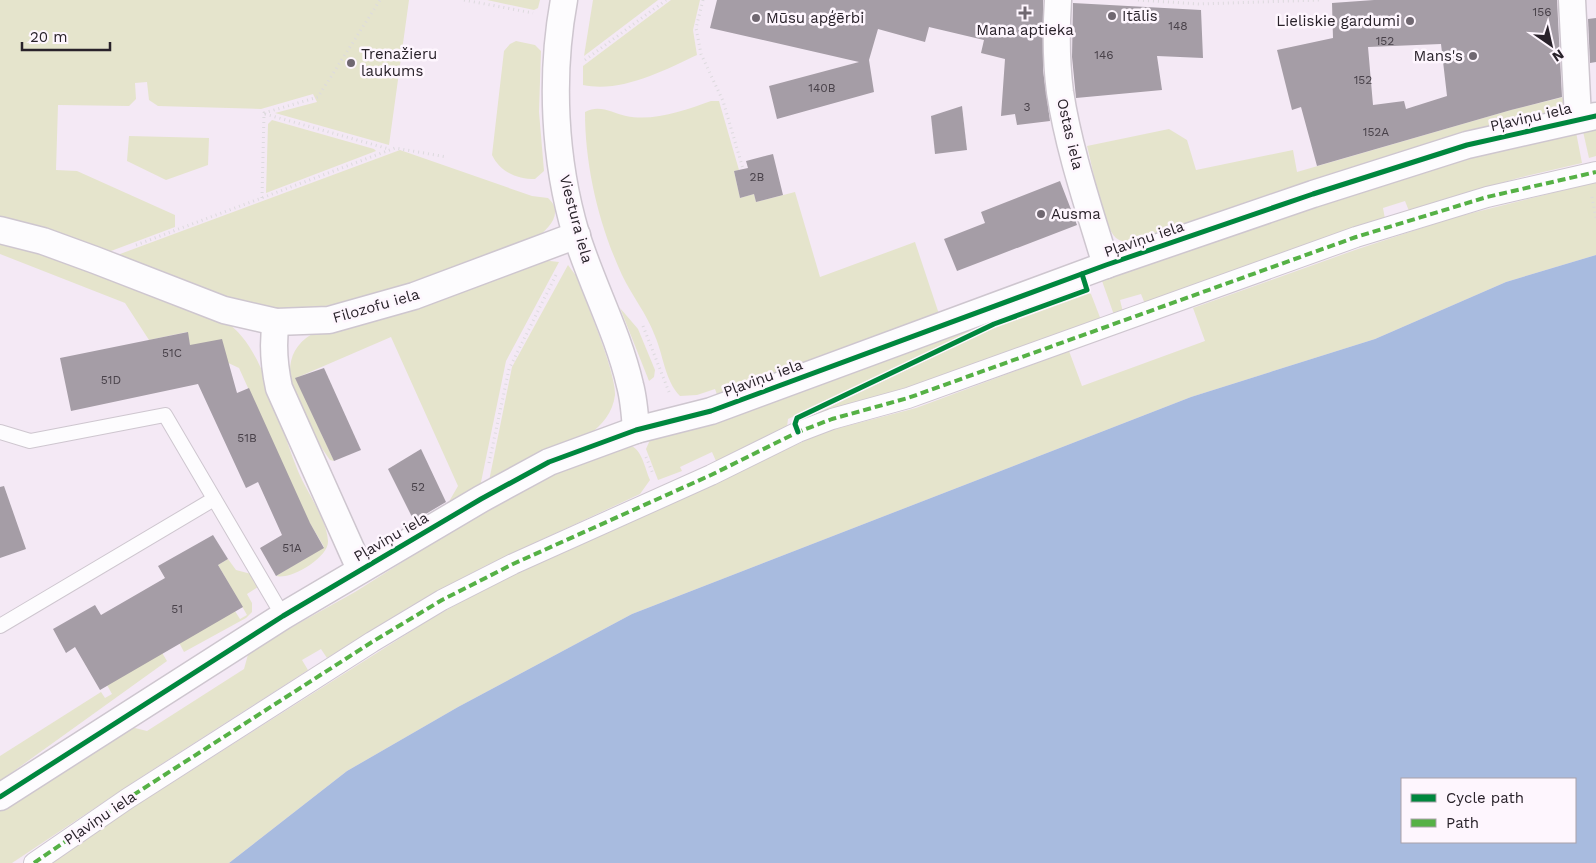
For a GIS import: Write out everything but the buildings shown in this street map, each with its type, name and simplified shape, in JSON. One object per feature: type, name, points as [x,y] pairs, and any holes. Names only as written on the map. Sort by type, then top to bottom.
[{"type":"street","name":"Viestura iela","points":[[564,0],[557,68],[560,149],[564,182],[577,235],[627,372],[633,400],[636,430]]},
{"type":"street","name":"Ostas iela","points":[[1058,0],[1056,40],[1060,91],[1072,151],[1106,265]]},
{"type":"street","points":[[1572,0],[1587,117]]},
{"type":"street","name":"Pļaviņu iela","points":[[0,797],[282,616],[481,499],[549,462],[636,430],[712,411],[1106,265],[1313,194],[1467,145],[1587,117]]},
{"type":"street","name":"Pļaviņu iela","points":[[34,863],[128,799],[442,600],[513,564],[798,432],[832,419],[908,398],[1356,237],[1487,197],[1596,172]]},
{"type":"street","name":"Filozofu iela","points":[[0,230],[86,257],[224,310],[276,322],[329,320],[414,296],[577,235]]},
{"type":"street","points":[[276,322],[273,343],[274,366],[279,388],[360,569]]},
{"type":"lane","points":[[0,432],[30,441],[165,415],[282,616]]},
{"type":"lane","points":[[0,626],[214,499]]},
{"type":"path","points":[[264,113],[318,97],[380,0]]},
{"type":"path","points":[[464,0],[528,13],[539,13]]},
{"type":"path","points":[[584,61],[666,0]]},
{"type":"path","points":[[703,0],[696,28],[701,54],[723,101],[743,169]]},
{"type":"path","points":[[1138,0],[1227,4],[1321,0]]},
{"type":"path","points":[[264,113],[390,150]]},
{"type":"path","points":[[262,198],[264,113]]},
{"type":"path","points":[[135,245],[394,148],[447,157]]},
{"type":"path","points":[[481,499],[509,369],[577,235]]},
{"type":"path","points":[[642,324],[670,394]]},
{"type":"path","points":[[636,430],[661,496]]},
{"type":"green space","points":[[0,0],[409,0],[389,145],[275,113],[317,102],[313,94],[261,109],[158,106],[149,100],[147,82],[135,83],[136,99],[129,106],[58,105],[56,170],[77,171],[175,215],[175,227],[103,254],[0,221]]},
{"type":"green space","points":[[487,0],[540,0],[538,8],[534,10]]},
{"type":"green space","points":[[593,0],[658,0],[584,56]]},
{"type":"green space","points":[[671,0],[700,0],[693,30],[697,55],[656,74],[627,83],[597,87],[583,85],[583,66]]},
{"type":"green space","points":[[516,41],[535,45],[541,51],[539,112],[544,171],[535,179],[522,178],[504,170],[492,155],[504,51],[510,44]]},
{"type":"green space","points":[[1568,96],[1564,107],[1551,114],[1130,243],[1116,238],[1111,231],[1098,195],[1087,146],[1169,129],[1187,140],[1196,170],[1293,150],[1297,172],[1511,110]]},
{"type":"green space","points":[[711,101],[719,101],[739,170],[734,171],[740,198],[754,194],[756,202],[795,192],[820,277],[915,242],[941,320],[719,400],[715,389],[697,395],[680,396],[671,383],[652,328],[622,275],[600,216],[591,175],[585,112],[601,109],[626,116],[647,117],[669,114]]},
{"type":"green space","points":[[272,120],[376,151],[266,193],[268,124]]},
{"type":"green space","points":[[1596,124],[1596,156],[1589,158],[1582,127]]},
{"type":"green space","points":[[1575,127],[1582,163],[1518,178],[1409,211],[1405,201],[1383,208],[1385,219],[1145,304],[1141,294],[1120,300],[1123,312],[1114,315],[1101,278],[1321,199]]},
{"type":"green space","points":[[129,136],[209,138],[208,165],[166,180],[127,161]]},
{"type":"green space","points":[[400,150],[532,196],[548,198],[555,209],[553,221],[534,239],[403,287],[336,304],[302,309],[267,311],[112,257]]},
{"type":"green space","points":[[1596,182],[1596,255],[1506,282],[1375,339],[1191,397],[632,614],[458,707],[347,771],[229,863],[49,863],[140,803],[432,618],[503,579],[824,432],[916,408],[1069,351],[1082,386],[1205,341],[1193,308],[1355,250],[1452,218]]},
{"type":"green space","points":[[0,240],[27,246],[223,320],[243,337],[263,373],[298,471],[316,505],[327,532],[327,547],[322,554],[299,571],[276,576],[324,547],[308,520],[239,368],[190,345],[187,332],[149,340],[125,303],[0,254]]},
{"type":"green space","points":[[541,260],[559,262],[506,361],[480,487],[447,505],[458,486],[391,337],[296,378],[334,461],[330,460],[311,430],[294,396],[290,378],[291,361],[298,346],[312,334]]},
{"type":"green space","points":[[568,265],[577,277],[611,370],[615,395],[612,407],[602,423],[588,435],[489,481],[512,367]]},
{"type":"green space","points":[[1080,285],[1081,290],[992,322],[788,419],[787,427],[716,461],[712,452],[680,467],[682,471],[658,480],[646,449],[650,440]]},
{"type":"green space","points":[[1087,292],[1091,294],[1101,320],[917,384],[805,419],[995,327]]},
{"type":"green space","points":[[620,308],[638,329],[655,370],[654,377],[649,381]]},
{"type":"green space","points":[[629,445],[640,454],[650,480],[640,494],[485,566],[411,606],[327,658],[321,649],[302,660],[308,670],[12,863],[0,863],[0,809],[131,727],[147,731],[244,669],[249,651],[355,592],[515,491],[564,465]]},
{"type":"green space","points":[[228,559],[236,570],[255,575],[261,585],[247,594],[252,603],[252,612],[246,618],[184,652],[175,635],[235,611],[240,619],[247,615],[218,565]]},
{"type":"green space","points":[[158,646],[167,661],[0,781],[0,756],[101,692],[105,698],[112,694],[107,685]]},
{"type":"water","points":[[1596,255],[1596,863],[229,863],[347,771],[458,707],[632,614],[1191,397],[1375,339],[1506,282]]},
{"type":"marked path","points":[[34,863],[127,799],[372,642],[442,600],[513,564],[711,475],[798,432],[832,419],[908,398],[1356,237],[1487,197],[1596,172]]},
{"type":"cycle path","points":[[0,797],[283,616],[481,499],[549,462],[636,430],[711,411],[1106,265],[1313,194],[1467,145],[1596,116]]},
{"type":"cycle path","points":[[798,432],[795,424],[797,418],[994,324],[1087,290],[1082,274]]},
{"type":"place","name":"Mana aptieka","points":[[1025,13]]},
{"type":"place","name":"Itālis","points":[[1112,16]]},
{"type":"place","name":"Mūsu apģērbi","points":[[756,18]]},
{"type":"place","name":"Lieliskie gardumi","points":[[1410,21]]},
{"type":"place","name":"Mans's","points":[[1473,56]]},
{"type":"place","name":"Trenažieru laukums","points":[[351,63]]},
{"type":"place","name":"Ausma","points":[[1041,214]]}]
